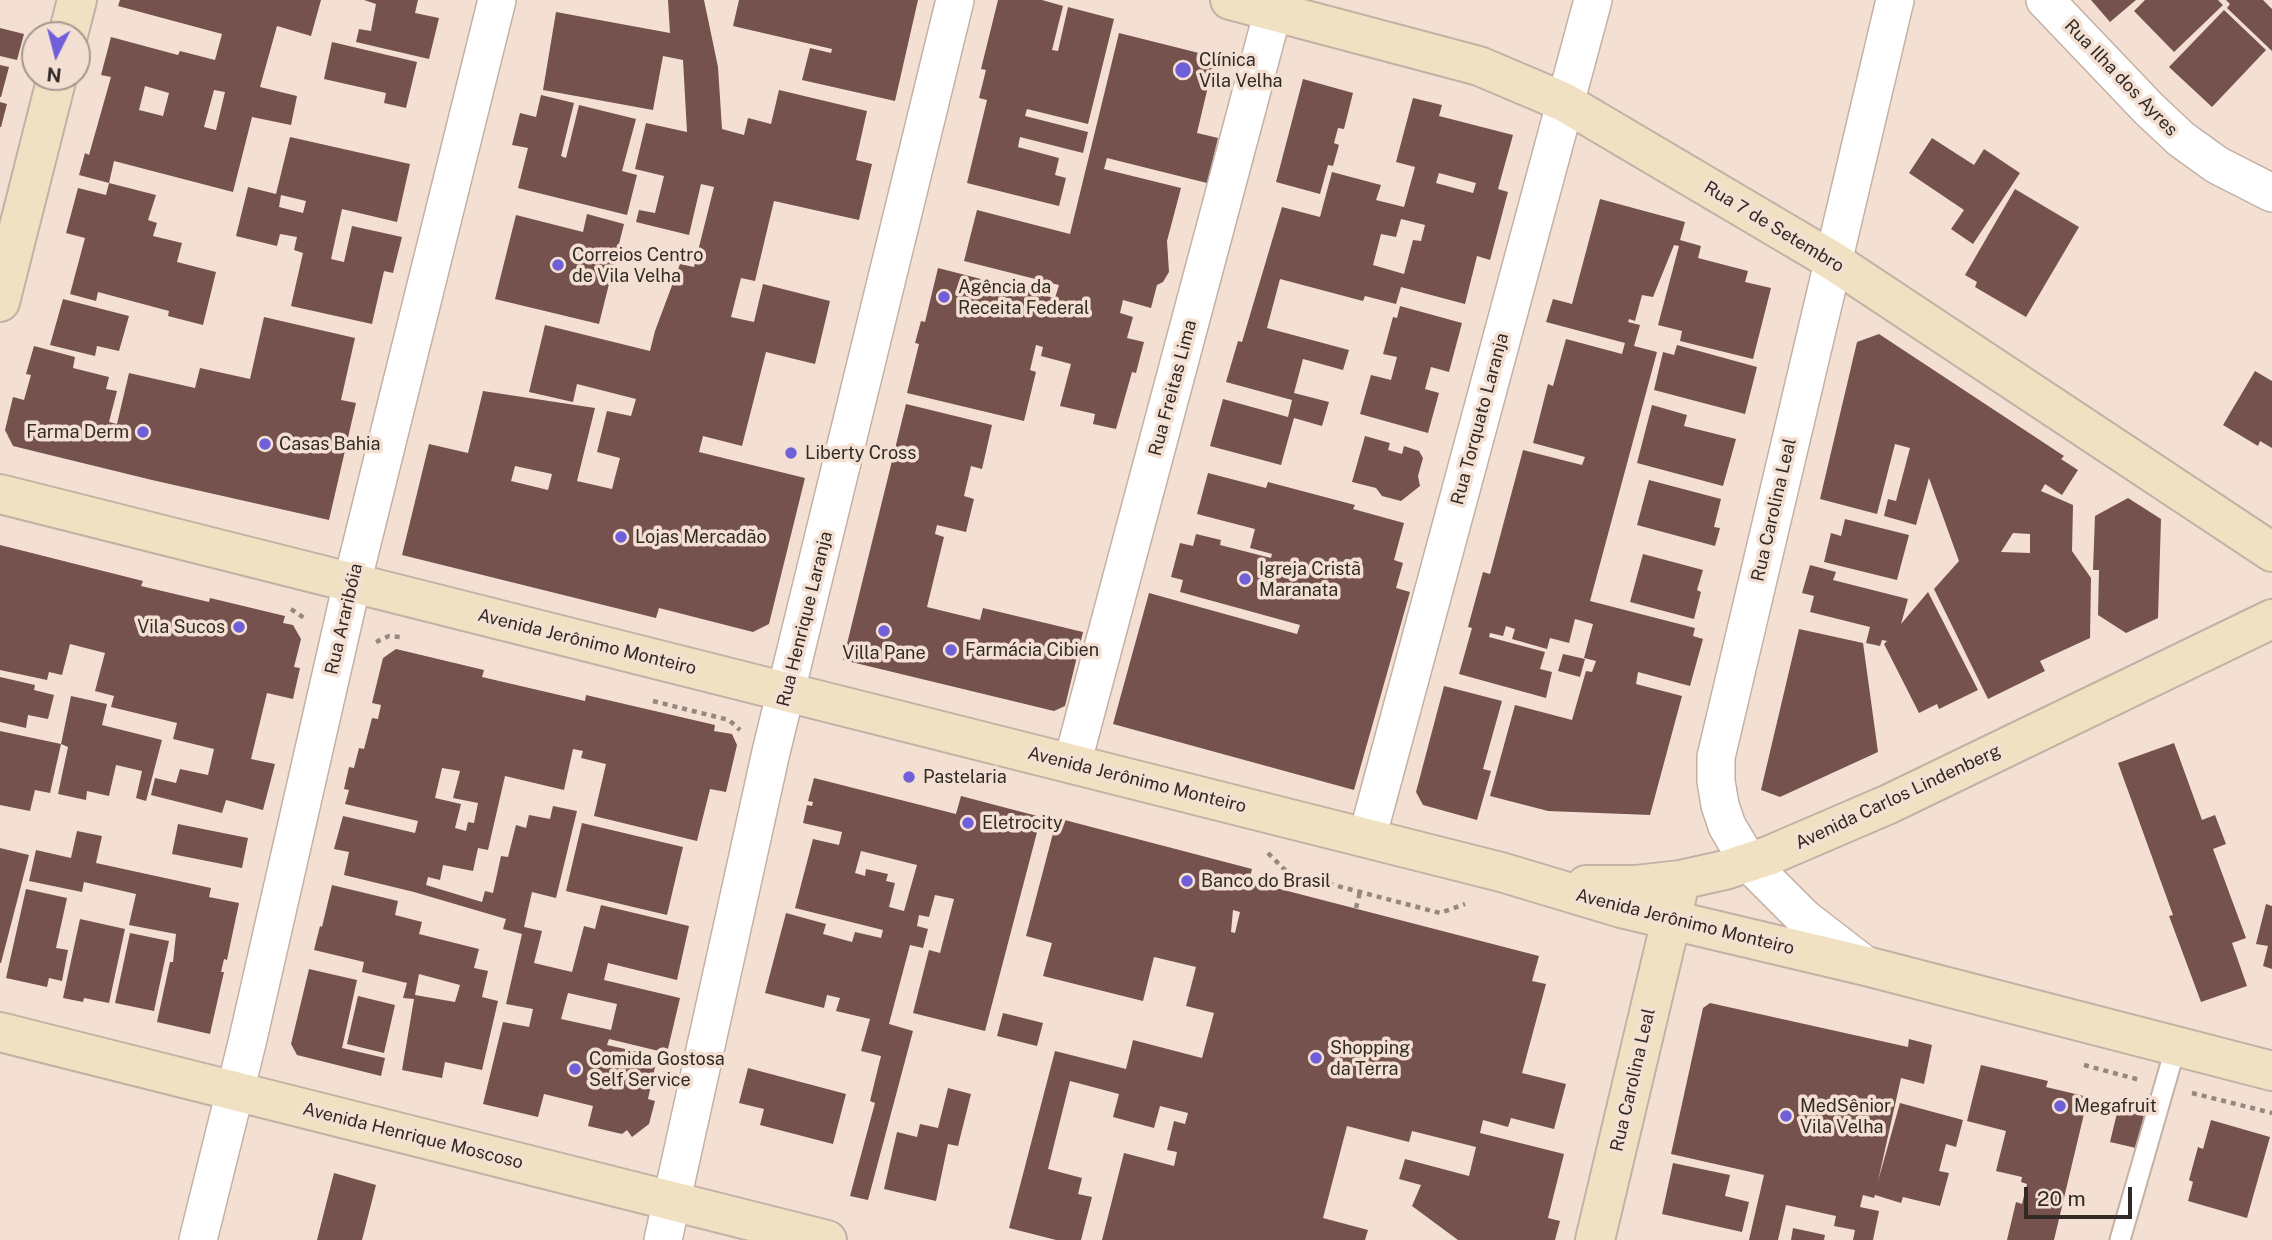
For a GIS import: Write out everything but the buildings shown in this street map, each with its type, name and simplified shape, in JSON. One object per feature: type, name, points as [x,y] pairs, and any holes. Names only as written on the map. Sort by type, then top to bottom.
[{"type":"main road","points":[[72,21],[77,0]]},
{"type":"main road","name":"Rua 7 de Setembro","points":[[1230,0],[1274,6],[1479,66],[1564,102],[1833,261],[2272,552]]},
{"type":"main road","points":[[0,302],[53,91]]},
{"type":"main road","name":"Avenida Jerônimo Monteiro","points":[[0,494],[1501,872],[1571,894],[1671,920],[1866,966],[2272,1071]]},
{"type":"main road","name":"Avenida Carlos Lindenberg","points":[[1501,872],[1590,886],[1636,885],[1680,880],[1749,863],[1889,804],[2272,619]]},
{"type":"main road","name":"Rua Carolina Leal","points":[[1595,1240],[1680,880]]},
{"type":"main road","name":"Avenida Henrique Moscoso","points":[[0,1032],[827,1240]]},
{"type":"street","name":"Rua Araribóia","points":[[198,1240],[236,1091],[352,583],[496,0]]},
{"type":"street","name":"Rua Henrique Laranja","points":[[663,1240],[771,752],[955,0]]},
{"type":"street","name":"Rua Torquato Laranja","points":[[1367,838],[1593,0]]},
{"type":"street","name":"Rua Carolina Leal","points":[[1866,966],[1804,918],[1749,863],[1727,826],[1720,806],[1716,757],[1895,0]]},
{"type":"street","name":"Rua Ilha dos Ayres","points":[[2045,0],[2181,139],[2217,165],[2272,193]]},
{"type":"street","name":"Rua Freitas Lima","points":[[1072,764],[1274,6]]},
{"type":"lane","points":[[2120,1240],[2176,1046]]},
{"type":"path","points":[[1268,853],[1289,873],[1440,913],[1465,904]]},
{"type":"path","points":[[1356,908],[1360,892]]},
{"type":"place","name":"Clínica Vila Velha","points":[[1183,70]]},
{"type":"place","name":"Correios Centro de Vila Velha","points":[[558,265]]},
{"type":"place","name":"Agência da Receita Federal","points":[[944,297]]},
{"type":"place","name":"Farma Derm","points":[[143,432]]},
{"type":"place","name":"Casas Bahia","points":[[265,444]]},
{"type":"place","name":"Liberty Cross","points":[[791,453]]},
{"type":"place","name":"Lojas Mercadão","points":[[621,537]]},
{"type":"place","name":"Igreja Cristã Maranata","points":[[1245,579]]},
{"type":"place","name":"Vila Sucos","points":[[239,627]]},
{"type":"place","name":"Villa Pane","points":[[884,631]]},
{"type":"place","name":"Farmácia Cibien","points":[[951,650]]},
{"type":"place","name":"Pastelaria","points":[[909,777]]},
{"type":"place","name":"Eletrocity","points":[[968,823]]},
{"type":"place","name":"Banco do Brasil","points":[[1187,881]]},
{"type":"place","name":"Shopping da Terra","points":[[1316,1058]]},
{"type":"place","name":"Comida Gostosa Self Service","points":[[575,1069]]},
{"type":"place","name":"Megafruit","points":[[2060,1106]]},
{"type":"place","name":"MedSênior Vila Velha","points":[[1786,1116]]}]
